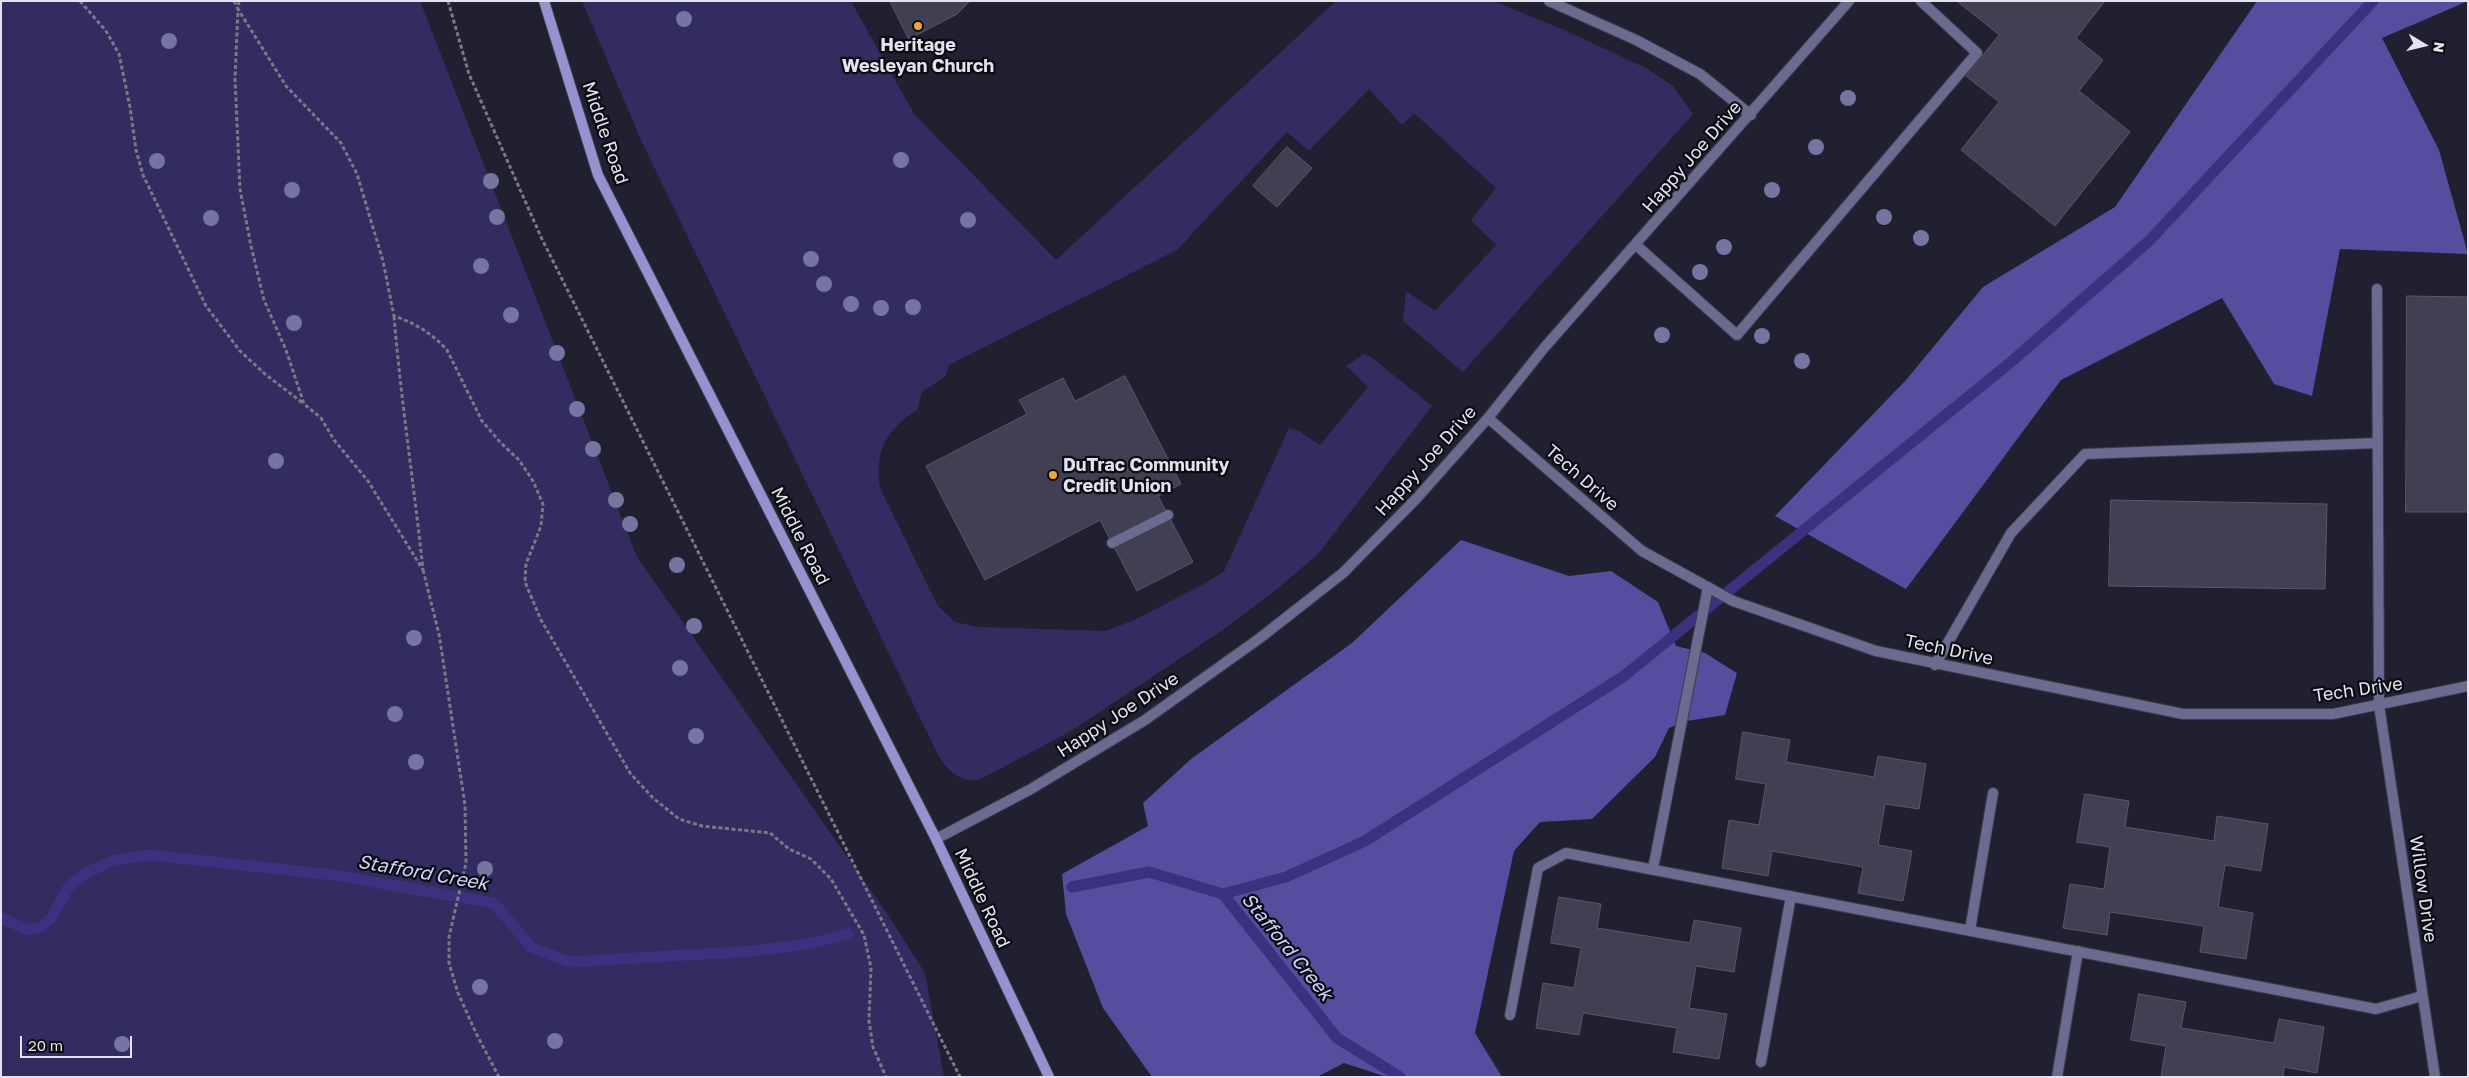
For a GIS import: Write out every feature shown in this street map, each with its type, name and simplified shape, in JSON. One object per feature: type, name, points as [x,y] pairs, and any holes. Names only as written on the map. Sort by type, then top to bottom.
[{"type":"main road","name":"Middle Road","points":[[544,1],[598,175],[936,839],[1048,1077]]},
{"type":"street","points":[[1549,1],[1636,40],[1700,74],[1751,115]]},
{"type":"street","name":"Happy Joe Drive","points":[[936,839],[1031,789],[1145,720],[1260,638],[1342,573],[1416,499],[1488,418],[1544,348],[1751,115],[1848,1]]},
{"type":"street","points":[[1636,245],[1737,335],[1978,53],[1921,1]]},
{"type":"street","name":"Willow Drive","points":[[2377,289],[2379,705],[2435,1077]]},
{"type":"street","name":"Tech Drive","points":[[1488,418],[1642,551],[1733,601],[1876,652],[2184,714],[2333,714],[2468,686]]},
{"type":"street","points":[[1935,665],[2010,533],[2085,454],[2378,443]]},
{"type":"street","points":[[1112,543],[1168,515]]},
{"type":"street","points":[[1653,869],[1708,587]]},
{"type":"street","points":[[1970,930],[1993,794]]},
{"type":"street","points":[[1510,1015],[1538,868],[1566,852],[2376,1009],[2422,996]]},
{"type":"street","points":[[1761,1062],[1791,896]]},
{"type":"street","points":[[2056,1077],[2078,951]]},
{"type":"path","points":[[80,1],[106,32],[119,54],[130,107],[136,150],[143,176],[206,306],[240,352],[321,418],[334,440],[368,481],[423,570]]},
{"type":"path","points":[[234,1],[286,86],[340,143],[357,174],[383,261],[394,316],[401,401],[414,487],[423,570],[438,634],[465,805],[466,863],[449,937],[448,963],[458,993],[499,1077]]},
{"type":"path","points":[[239,1],[235,79],[240,189],[264,300],[286,350],[304,404]]},
{"type":"path","points":[[448,1],[470,74],[541,236],[960,1077]]},
{"type":"path","points":[[394,316],[410,322],[439,341],[447,350],[482,421],[519,460],[533,481],[543,504],[541,526],[526,564],[525,582],[541,620],[630,773],[653,798],[679,819],[702,826],[770,833],[789,849],[811,859],[835,886],[864,935],[872,968],[869,1022],[873,1047],[886,1077]]},
{"type":"shaded area","points":[[1,1],[420,1],[637,557],[886,912],[925,973],[944,1077],[1,1077]]},
{"type":"shaded area","points":[[582,1],[851,1],[914,114],[1056,260],[1336,1],[1493,1],[1562,29],[1646,68],[1673,86],[1693,114],[1463,372],[1403,321],[1406,291],[1435,311],[1496,245],[1471,220],[1496,188],[1414,113],[1402,125],[1369,89],[1309,151],[1287,132],[1177,250],[949,365],[946,376],[922,392],[917,410],[890,434],[881,453],[879,463],[880,488],[938,606],[955,622],[979,627],[1105,631],[1132,621],[1206,583],[1224,571],[1289,428],[1299,431],[1320,445],[1368,387],[1346,366],[1364,354],[1371,357],[1432,406],[1318,554],[1277,589],[1227,627],[1071,731],[979,780],[972,780],[954,774],[937,753],[641,140]]},
{"type":"shaded area","points":[[2257,1],[2468,1],[2382,38],[2439,150],[2468,254],[2340,249],[2312,396],[2274,384],[2222,298],[2061,380],[1906,589],[1775,516],[1906,380],[1983,287],[2115,207]]},
{"type":"shaded area","points":[[1461,540],[1569,576],[1611,571],[1658,602],[1676,646],[1705,653],[1737,673],[1725,715],[1687,721],[1669,728],[1655,757],[1592,819],[1540,822],[1514,851],[1475,1033],[1502,1077],[1387,1077],[1344,1063],[1317,1077],[1152,1077],[1103,1008],[1066,914],[1062,874],[1148,826],[1143,803],[1191,759],[1352,643]]},
{"type":"building","name":"Heritage Wesleyan Church","points":[[890,1],[970,1],[957,14],[909,39]]},
{"type":"building","points":[[1957,1],[2105,1],[2076,38],[2103,60],[2079,91],[2130,132],[2055,226],[1961,150],[1999,102],[1966,76],[1999,35]]},
{"type":"building","points":[[1287,147],[1312,168],[1277,207],[1253,186]]},
{"type":"building","points":[[2407,296],[2468,297],[2468,512],[2406,512]]},
{"type":"building","name":"DuTrac Community Credit Union","points":[[1125,376],[1181,484],[1158,496],[1193,562],[1137,591],[1100,520],[985,580],[926,466],[1027,414],[1019,400],[1063,378],[1075,401]]},
{"type":"building","points":[[2111,500],[2327,504],[2325,589],[2109,586]]},
{"type":"building","points":[[1743,732],[1790,740],[1786,762],[1874,777],[1878,756],[1926,764],[1919,809],[1885,804],[1878,845],[1912,851],[1903,901],[1858,893],[1863,867],[1772,851],[1768,876],[1722,868],[1729,820],[1759,825],[1766,784],[1736,779]]},
{"type":"building","points":[[2085,794],[2129,801],[2125,827],[2214,841],[2217,816],[2268,824],[2261,871],[2225,865],[2218,907],[2253,913],[2246,959],[2200,952],[2204,926],[2110,912],[2107,935],[2063,928],[2070,884],[2104,889],[2110,847],[2077,842]]},
{"type":"building","points":[[1559,897],[1601,904],[1597,928],[1690,943],[1694,920],[1741,928],[1734,972],[1696,966],[1689,1008],[1727,1014],[1719,1059],[1673,1052],[1677,1028],[1583,1013],[1579,1035],[1536,1028],[1543,983],[1574,988],[1581,948],[1551,943]]},
{"type":"building","points":[[2139,994],[2186,1002],[2181,1028],[2274,1043],[2279,1019],[2324,1027],[2317,1073],[2284,1067],[2283,1077],[2161,1077],[2166,1046],[2131,1040]]},
{"type":"waterway","points":[[1223,894],[1286,877],[1365,841],[1624,676],[2011,362],[2149,241],[2373,1]]},
{"type":"waterway","name":"Stafford Creek","points":[[1,918],[29,930],[41,927],[52,917],[69,886],[90,871],[115,860],[150,855],[334,875],[494,903],[531,947],[569,962],[754,951],[808,944],[848,934]]},
{"type":"waterway","name":"Stafford Creek","points":[[1072,887],[1149,872],[1223,894],[1337,1038],[1400,1077]]},
{"type":"place","name":"Heritage Wesleyan Church","points":[[918,26]]},
{"type":"place","name":"DuTrac Community Credit Union","points":[[1053,475]]}]
